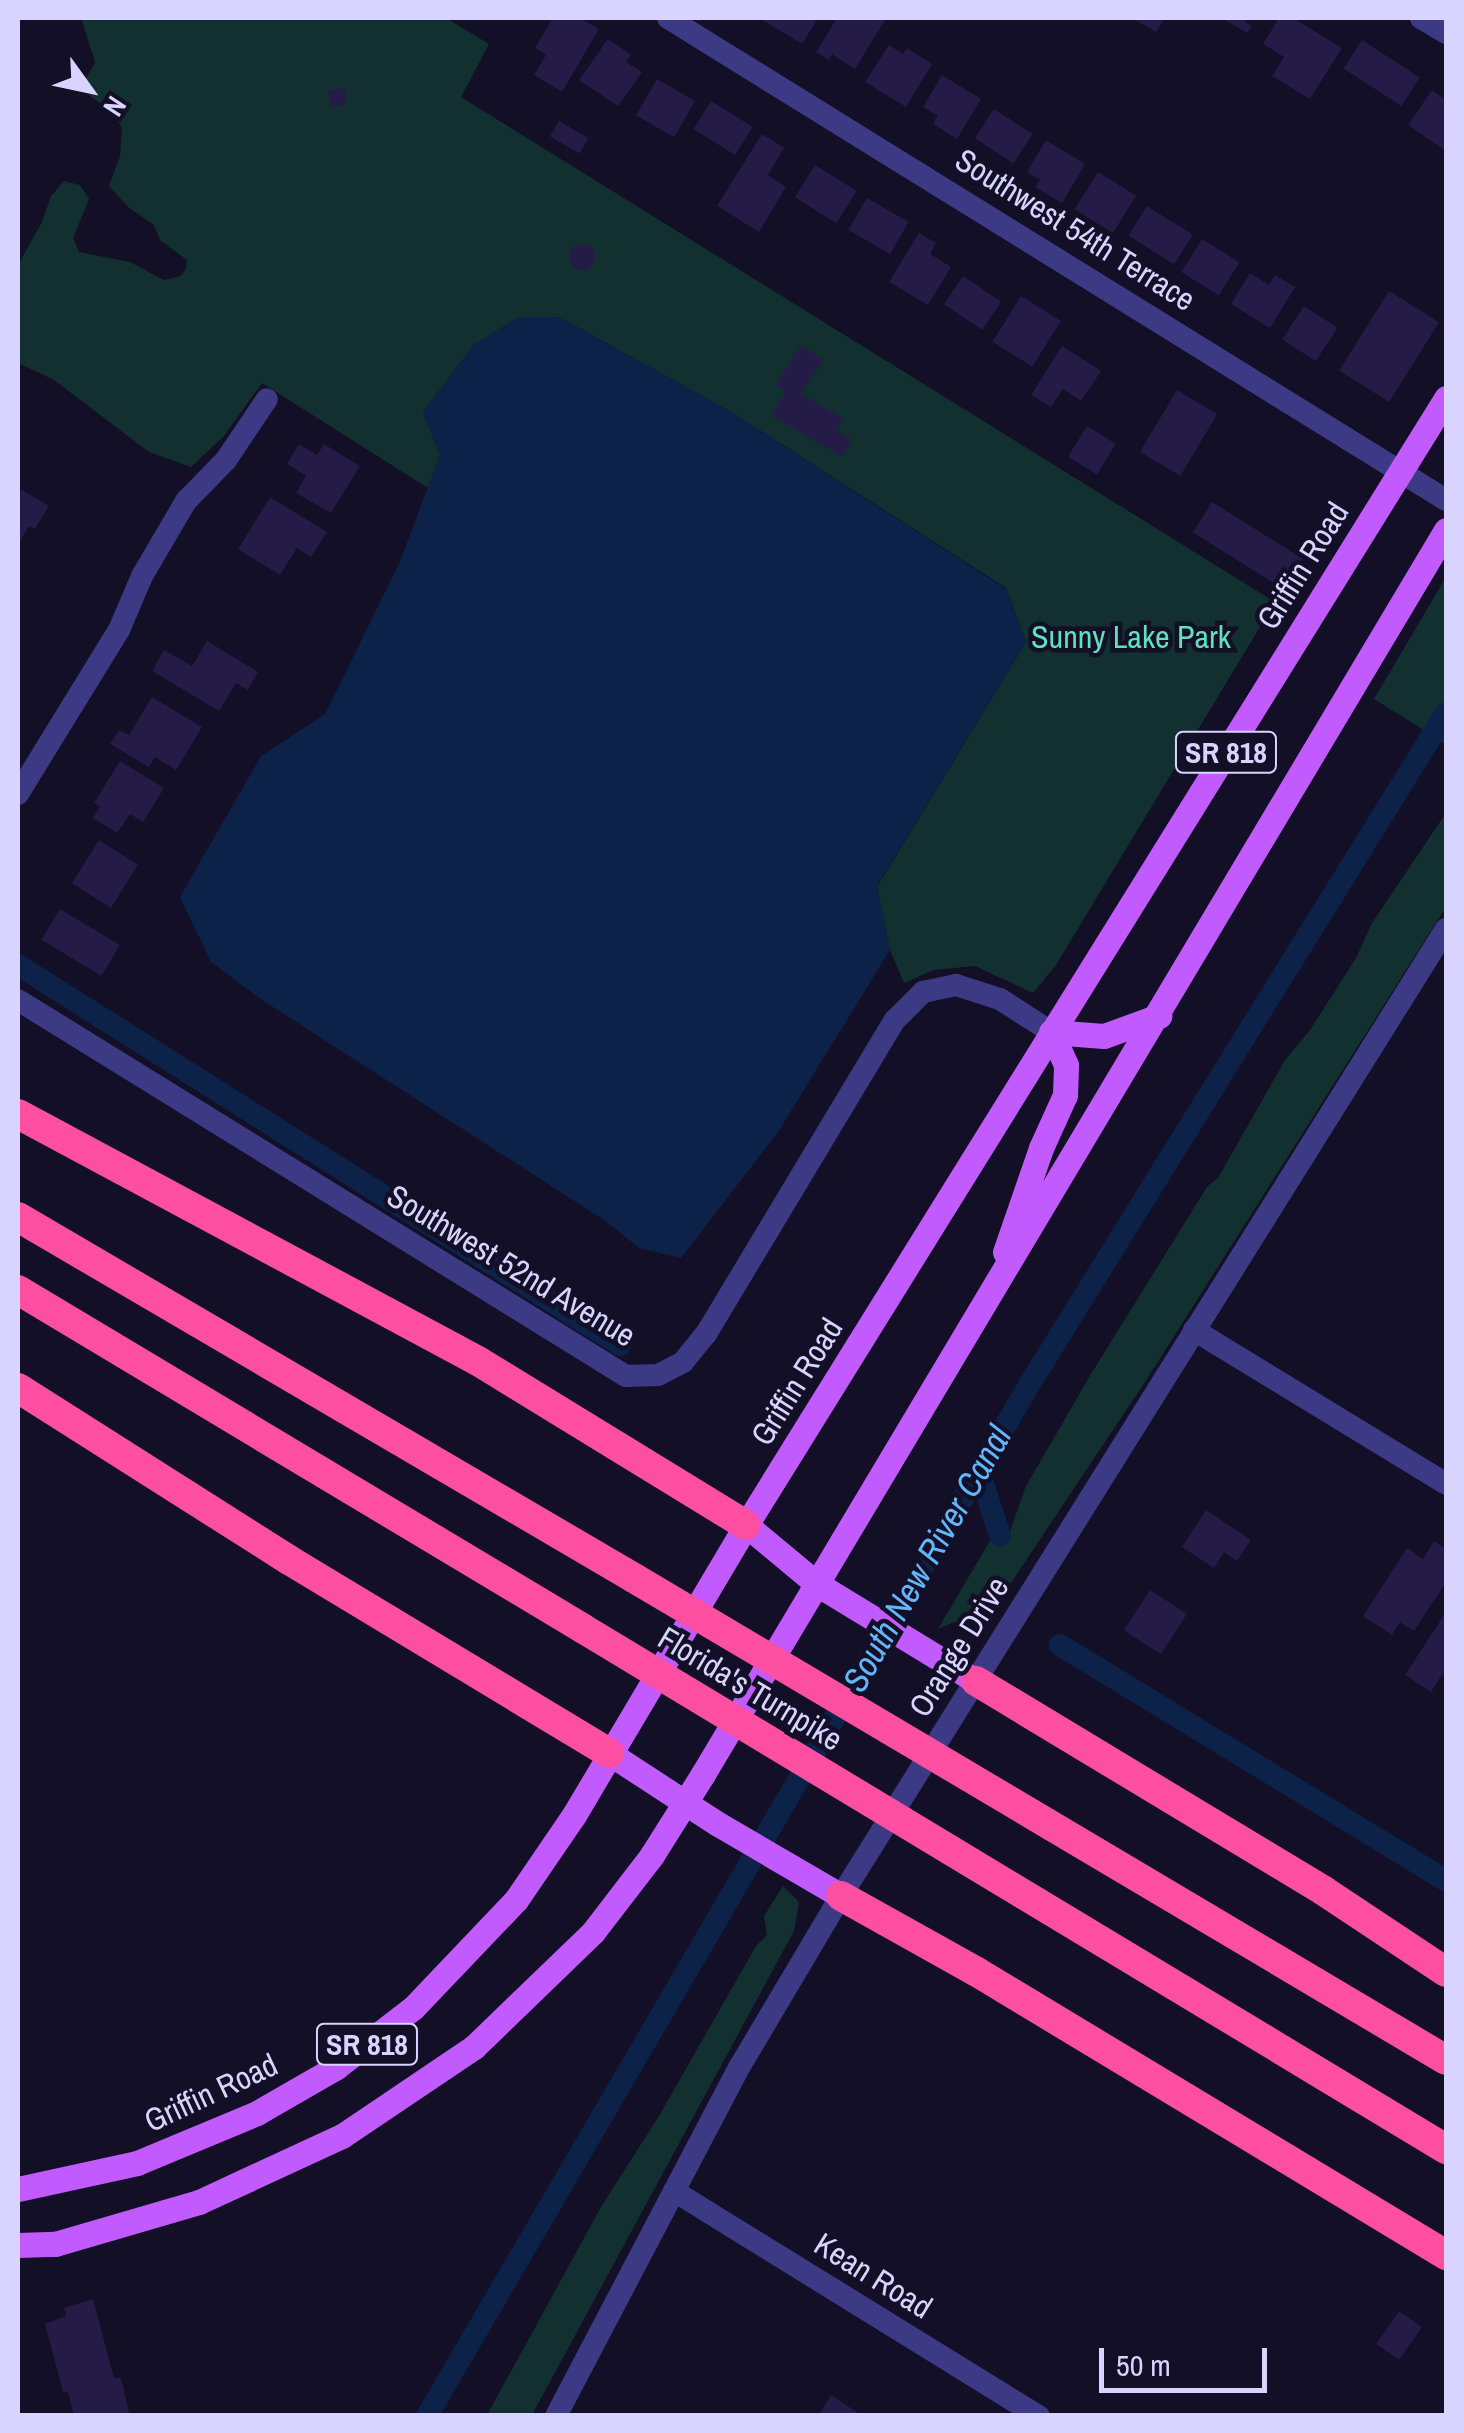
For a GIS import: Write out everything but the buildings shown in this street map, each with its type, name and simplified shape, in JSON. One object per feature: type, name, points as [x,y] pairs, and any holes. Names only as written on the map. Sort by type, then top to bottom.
[{"type":"highway","points":[[18,1114],[478,1361],[746,1525]]},
{"type":"highway","name":"Florida's Turnpike","points":[[18,1216],[1446,2060]]},
{"type":"highway","name":"Florida's Turnpike","points":[[18,1290],[1446,2149]]},
{"type":"highway","points":[[18,1388],[289,1560],[609,1753]]},
{"type":"highway","points":[[976,1681],[1324,1891],[1446,1972]]},
{"type":"highway","points":[[841,1896],[977,1972],[1446,2255]]},
{"type":"main road","name":"Griffin Road","points":[[18,2188],[137,2163],[256,2113],[335,2068],[413,2008],[516,1900],[1446,398]]},
{"type":"main road","name":"SR 818","points":[[18,2245],[56,2244],[199,2202],[342,2136],[474,2046],[580,1944],[646,1864],[684,1803],[1159,1016],[1446,530]]},
{"type":"main road","points":[[987,1302],[1041,1148],[1065,1096],[1066,1065],[1052,1032],[1104,1036],[1159,1016]]},
{"type":"main road","points":[[746,1525],[817,1584],[976,1681]]},
{"type":"main road","points":[[609,1753],[794,1872],[841,1896]]},
{"type":"street","name":"Southwest 54th Terrace","points":[[668,18],[1446,500]]},
{"type":"street","points":[[1422,18],[1446,32]]},
{"type":"street","points":[[18,794],[119,630],[142,576],[186,502],[226,460],[267,399]]},
{"type":"street","name":"Orange Drive","points":[[556,2416],[740,2066],[841,1896],[1446,929]]},
{"type":"street","name":"Southwest 52nd Avenue","points":[[18,1000],[626,1376],[658,1376],[683,1362],[706,1334],[894,1020],[924,992],[956,985],[1000,999],[1052,1032]]},
{"type":"street","points":[[1194,1330],[1446,1484]]},
{"type":"street","name":"Kean Road","points":[[674,2191],[1038,2416]]},
{"type":"green space","name":"Sunny Lake Park","points":[[77,18],[446,18],[489,44],[461,97],[1275,602],[1056,965],[1033,993],[975,966],[934,970],[904,983],[890,950],[877,887],[1026,642],[1006,588],[731,412],[559,317],[518,317],[473,346],[423,412],[440,455],[428,488],[262,383],[224,436],[191,467],[149,452],[54,380],[18,363],[18,265],[42,222],[51,196],[64,181],[80,185],[89,199],[73,238],[79,252],[130,262],[164,280],[181,276],[186,269],[187,260],[160,240],[154,225],[128,207],[109,186],[120,156],[122,128],[111,110],[91,97],[83,84],[95,62],[82,21]]},
{"type":"green space","points":[[1446,577],[1446,744],[1374,699]]},
{"type":"green space","points":[[1446,813],[1446,907],[1145,1382],[983,1625],[954,1622],[938,1629],[991,1539],[1009,1534],[1026,1486],[1091,1374],[1207,1187],[1218,1178],[1285,1060],[1310,1030],[1356,958],[1372,923]]},
{"type":"green space","points":[[783,1886],[799,1902],[794,1931],[532,2415],[487,2415],[601,2207],[659,2116],[756,1946],[767,1935],[764,1916]]},
{"type":"water","points":[[518,317],[559,317],[731,412],[1006,589],[1026,642],[877,886],[890,950],[778,1132],[681,1258],[639,1248],[604,1220],[259,998],[211,962],[180,897],[261,756],[325,714],[399,564],[440,455],[423,412],[473,346]]},
{"type":"waterway","name":"South New River Canal","points":[[427,2416],[1029,1385],[1446,713]]},
{"type":"waterway","points":[[18,965],[620,1345]]},
{"type":"waterway","points":[[979,1471],[1000,1536]]},
{"type":"waterway","points":[[1060,1645],[1446,1881]]}]
